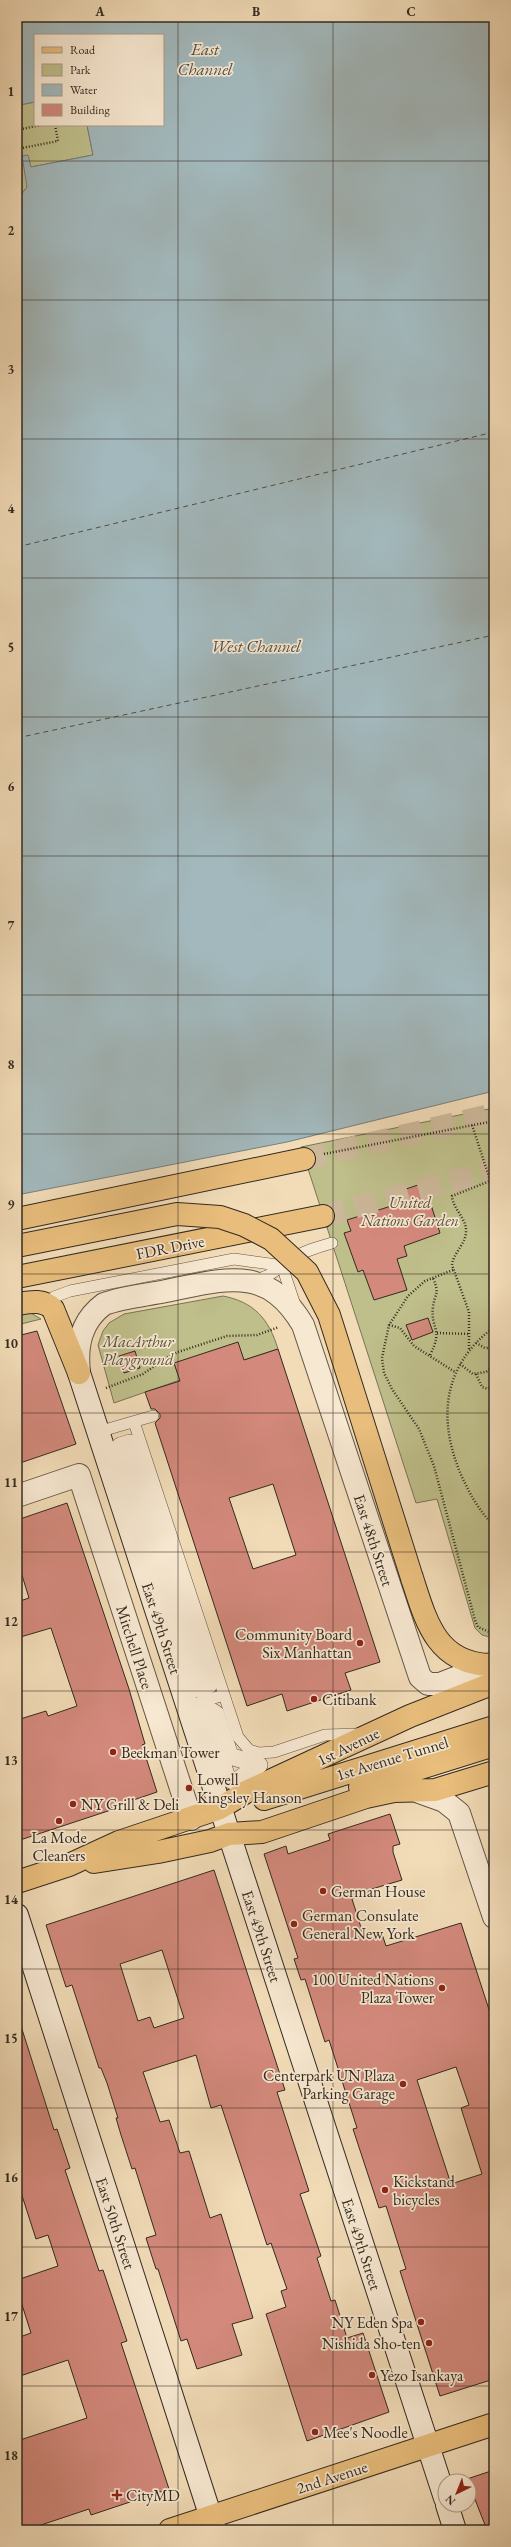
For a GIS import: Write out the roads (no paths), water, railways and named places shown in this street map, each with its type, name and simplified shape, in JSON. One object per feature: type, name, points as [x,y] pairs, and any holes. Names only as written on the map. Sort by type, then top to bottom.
[{"type":"main road","points":[[17,1219],[310,1157]]},
{"type":"main road","points":[[17,1246],[178,1214],[220,1217],[259,1232],[286,1251],[303,1267],[314,1282],[329,1315],[412,1578],[428,1621],[445,1648],[463,1661],[492,1670]]},
{"type":"main road","name":"FDR Drive","points":[[17,1277],[323,1216]]},
{"type":"main road","name":"East 48th Street","points":[[249,1280],[269,1289],[279,1296],[303,1325],[420,1677],[428,1684],[440,1684],[492,1670]]},
{"type":"main road","name":"East 49th Street","points":[[249,1280],[210,1282],[104,1304],[92,1314],[80,1339],[77,1349],[79,1373],[98,1432],[193,1698],[220,1808],[437,2474]]},
{"type":"main road","points":[[17,1304],[38,1302],[48,1305],[57,1316],[79,1373]]},
{"type":"main road","name":"Mitchell Place","points":[[17,1496],[79,1475],[191,1819]]},
{"type":"main road","name":"1st Avenue","points":[[17,1882],[69,1865],[119,1842],[220,1808],[246,1792],[376,1733],[492,1670]]},
{"type":"main road","name":"1st Avenue Tunnel","points":[[220,1808],[257,1801],[494,1727]]},
{"type":"main road","name":"1st Avenue Tunnel","points":[[229,1834],[261,1820],[398,1774],[494,1745]]},
{"type":"main road","name":"1st Avenue","points":[[69,1865],[158,1852],[210,1842],[229,1834],[262,1832],[366,1797],[394,1792],[419,1792],[445,1788],[494,1772]]},
{"type":"main road","points":[[419,1792],[444,1801],[459,1813],[494,1917]]},
{"type":"main road","name":"East 50th Street","points":[[17,1915],[212,2523]]},
{"type":"main road","name":"2nd Avenue","points":[[170,2530],[212,2523],[494,2424]]},
{"type":"main road","points":[[450,2513],[455,2530]]},
{"type":"street","points":[[130,1444],[208,1686],[193,1698],[120,1446],[130,1444]]},
{"type":"lane","points":[[249,1280],[267,1277],[304,1252],[332,1243]]},
{"type":"lane","points":[[48,1305],[54,1297],[70,1290],[234,1259],[284,1266]]},
{"type":"lane","points":[[284,1266],[288,1287],[303,1325]]},
{"type":"lane","points":[[98,1432],[153,1416]]},
{"type":"lane","points":[[134,1422],[238,1738],[249,1750],[259,1753],[274,1752],[325,1735],[376,1733]]},
{"type":"lane","points":[[193,1698],[224,1695]]},
{"type":"water","name":"West Channel","points":[[17,17],[494,17],[494,1091],[287,1142],[17,1195],[17,200],[27,187],[22,156],[28,155],[31,167],[93,155],[87,126],[164,126],[164,34],[34,34],[34,102],[19,105],[22,118],[17,119]]},
{"type":"tunnel","points":[[304,1159],[494,1114]]},
{"type":"tunnel","points":[[323,1216],[494,1170]]},
{"type":"place","name":"Community Board Six Manhattan","points":[[360,1643]]},
{"type":"place","name":"Citibank","points":[[314,1699]]},
{"type":"place","name":"Beekman Tower","points":[[113,1752]]},
{"type":"place","name":"Lowell Kingsley Hanson","points":[[189,1788]]},
{"type":"place","name":"NY Grill & Deli","points":[[73,1804]]},
{"type":"place","name":"La Mode Cleaners","points":[[59,1821]]},
{"type":"place","name":"German House","points":[[323,1891]]},
{"type":"place","name":"German Consulate General New York","points":[[294,1924]]},
{"type":"place","name":"100 United Nations Plaza Tower","points":[[442,1988]]},
{"type":"place","name":"Centerpark UN Plaza Parking Garage","points":[[403,2084]]},
{"type":"place","name":"Kickstand bicycles","points":[[385,2190]]},
{"type":"place","name":"NY Eden Spa","points":[[421,2322]]},
{"type":"place","name":"Nishida Sho-ten","points":[[429,2343]]},
{"type":"place","name":"Yezo Isankaya","points":[[372,2375]]},
{"type":"place","name":"Mee's Noodle","points":[[315,2432]]},
{"type":"place","name":"CityMD","points":[[117,2495]]},
{"type":"water label","name":"East Channel","points":[[205,59]]},
{"type":"park label","name":"United Nations Garden","points":[[410,1211]]},
{"type":"park label","name":"MacArthur Playground","points":[[138,1350]]}]
